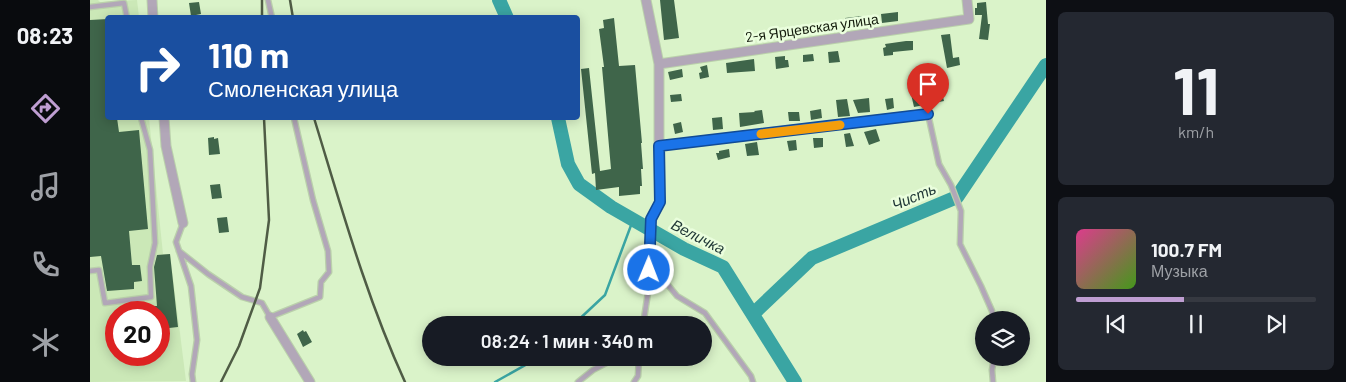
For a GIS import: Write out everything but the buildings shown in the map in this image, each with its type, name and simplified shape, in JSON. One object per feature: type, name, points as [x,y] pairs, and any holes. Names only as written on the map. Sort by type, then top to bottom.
[{"type":"street","points":[[152,0],[153,15]]},
{"type":"street","points":[[646,0],[659,64],[659,146],[928,114]]},
{"type":"street","name":"2-я Ярцевская улица","points":[[659,64],[969,19],[967,0]]},
{"type":"street","points":[[164,120],[166,146],[183,223]]},
{"type":"street","points":[[270,318],[310,382]]},
{"type":"lane","points":[[268,0],[271,15]]},
{"type":"lane","points":[[90,7],[124,3],[126,15]]},
{"type":"lane","points":[[928,114],[939,164],[951,185],[961,211],[960,244],[992,311]]},
{"type":"lane","points":[[90,271],[99,270],[105,303],[151,297],[150,267],[155,243],[150,150],[141,120]]},
{"type":"lane","points":[[179,251],[242,298],[262,303],[270,318],[320,297],[321,282],[329,272],[328,251],[313,200],[294,120]]},
{"type":"lane","points":[[644,316],[649,286],[651,219],[660,202],[659,146]]},
{"type":"lane","points":[[183,223],[176,242],[191,286],[197,340],[192,382]]},
{"type":"lane","points":[[649,286],[668,285],[677,296],[705,313],[751,376],[753,382]]},
{"type":"lane","points":[[578,382],[601,366]]},
{"type":"lane","points":[[634,382],[638,376],[639,366]]},
{"type":"lane","points":[[993,366],[993,382]]},
{"type":"shaded area","points":[[90,0],[98,0],[100,2],[137,0],[139,15],[105,15],[105,120],[149,120],[163,254],[170,254],[186,381],[90,382]]},
{"type":"waterway","name":"Величка","points":[[499,0],[506,15]]},
{"type":"waterway","name":"Чисть","points":[[753,314],[812,258],[957,197],[1046,65]]},
{"type":"waterway","name":"Величка","points":[[558,120],[568,164],[579,184],[611,207],[684,249],[723,267],[795,382]]},
{"type":"waterway","points":[[583,316],[605,295],[633,220]]},
{"type":"waterway","points":[[495,382],[524,366]]},
{"type":"railway","points":[[262,0],[262,15]]},
{"type":"railway","points":[[290,0],[292,15]]},
{"type":"railway","points":[[221,382],[239,346],[260,288],[269,220],[264,120]]},
{"type":"railway","points":[[315,120],[366,284],[405,382]]},
{"type":"slow traffic","points":[[761,134],[840,125]]},
{"type":"route","points":[[649,270],[651,219],[660,202],[659,146],[928,114]]}]
